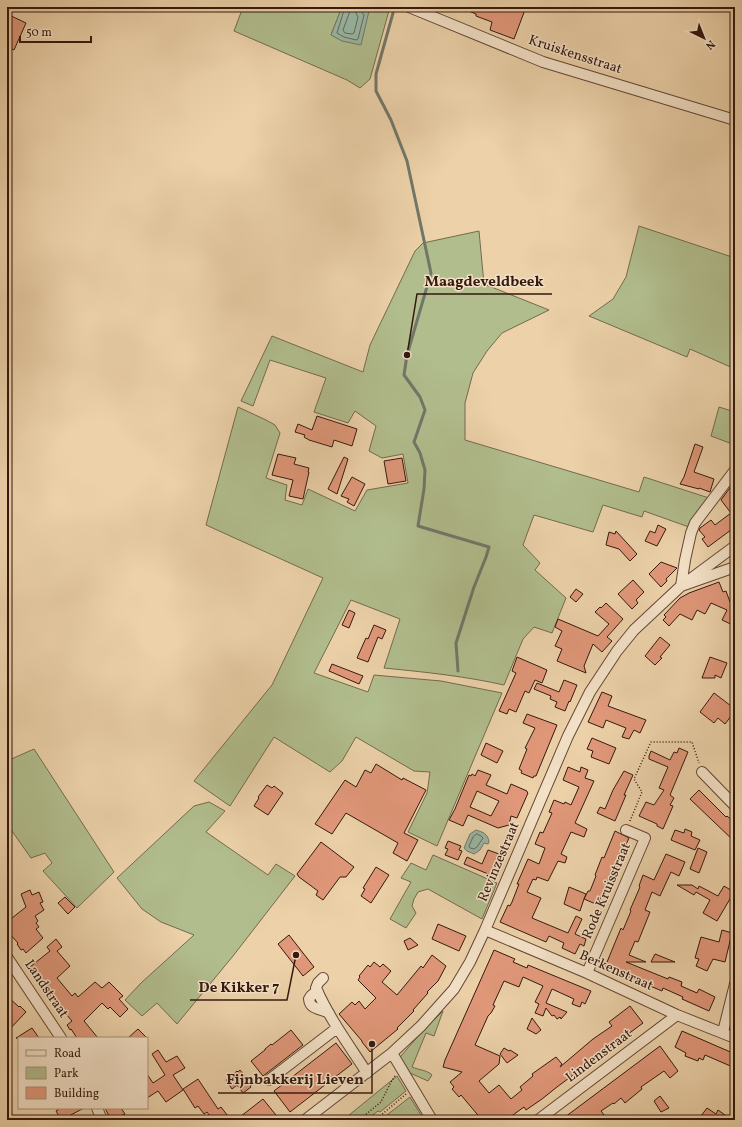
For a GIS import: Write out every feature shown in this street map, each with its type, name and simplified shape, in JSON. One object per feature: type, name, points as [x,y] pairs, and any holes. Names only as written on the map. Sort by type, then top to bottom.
[{"type":"street","name":"Kruiskensstraat","points":[[409,7],[543,62],[735,120]]},
{"type":"street","points":[[681,586],[691,533],[695,523],[735,470]]},
{"type":"street","name":"Revinzestraat","points":[[305,1120],[392,1053],[421,1026],[454,989],[470,962],[485,930],[568,736],[590,692],[617,651],[630,635],[681,586],[735,546]]},
{"type":"street","name":"Revinzestraat","points":[[681,586],[735,567]]},
{"type":"street","points":[[702,772],[735,806]]},
{"type":"street","name":"Rode Kruisstraat","points":[[587,974],[645,838],[626,830]]},
{"type":"street","name":"Berkenstraat","points":[[485,930],[677,1015],[735,1038]]},
{"type":"street","name":"Landstraat","points":[[7,957],[60,1037]]},
{"type":"street","points":[[323,978],[318,983],[316,988],[337,1028],[367,1073]]},
{"type":"street","points":[[723,1032],[735,984]]},
{"type":"street","name":"Lindenstraat","points":[[538,1120],[677,1015]]},
{"type":"street","points":[[269,1080],[337,1028]]},
{"type":"street","points":[[392,1053],[432,1120]]},
{"type":"street","points":[[97,1109],[102,1120]]},
{"type":"path","points":[[626,830],[642,792],[634,779],[650,742],[692,742],[702,772]]},
{"type":"path","points":[[359,1120],[381,1102],[391,1082],[403,1070]]},
{"type":"path","points":[[380,1116],[413,1088]]},
{"type":"green space","points":[[243,7],[342,7],[331,35],[369,11],[360,7],[390,7],[370,79],[360,88],[347,80],[234,31]]},
{"type":"green space","points":[[639,226],[735,258],[735,369],[690,349],[687,357],[589,316],[613,299],[626,277]]},
{"type":"green space","points":[[479,231],[484,284],[549,310],[502,333],[487,351],[473,373],[465,403],[465,440],[639,492],[644,477],[709,498],[689,527],[644,511],[642,517],[603,505],[593,532],[534,515],[523,545],[540,563],[535,570],[566,598],[552,633],[534,627],[523,639],[504,685],[459,677],[384,668],[400,619],[351,600],[314,673],[368,692],[374,675],[441,681],[502,693],[437,846],[408,832],[427,793],[430,772],[414,771],[356,737],[342,761],[330,772],[274,737],[230,806],[194,781],[272,685],[323,578],[206,525],[238,407],[275,425],[280,433],[266,478],[287,485],[285,500],[302,505],[308,489],[355,511],[367,490],[408,483],[403,454],[382,458],[369,451],[376,426],[355,411],[348,423],[314,412],[326,378],[270,360],[253,406],[241,401],[272,336],[363,372],[370,345],[415,251],[423,243]]},
{"type":"green space","points":[[719,407],[735,412],[735,445],[711,436]]},
{"type":"green space","points":[[34,749],[114,872],[77,908],[43,871],[52,863],[45,853],[31,858],[7,824],[7,761]]},
{"type":"green space","points":[[209,802],[225,811],[206,832],[268,875],[276,864],[295,876],[233,956],[177,1024],[157,1003],[142,1016],[125,1000],[141,983],[194,935],[161,922],[142,909],[117,878],[194,806]]},
{"type":"green space","points":[[433,855],[497,883],[482,919],[428,889],[418,892],[414,899],[412,906],[416,913],[406,928],[390,919],[411,882],[401,878],[411,863],[426,870]]},
{"type":"green space","points":[[443,1011],[434,1036],[426,1033],[412,1067],[430,1073],[432,1075],[428,1081],[410,1073],[400,1057]]},
{"type":"green space","points":[[397,1076],[406,1091],[380,1112],[378,1111],[366,1120],[343,1120]]},
{"type":"green space","points":[[410,1097],[424,1120],[401,1120],[387,1115]]},
{"type":"water","points":[[342,7],[360,7],[369,11],[361,45],[342,41],[331,35]]},
{"type":"water","points":[[476,830],[485,834],[488,837],[489,842],[488,844],[484,843],[480,850],[474,854],[464,848],[470,834]]},
{"type":"building","points":[[459,7],[526,7],[514,39],[490,30],[492,22]]},
{"type":"building","points":[[7,14],[26,23],[14,50],[7,46]]},
{"type":"building","points":[[317,416],[357,429],[352,446],[334,440],[332,447],[309,440],[304,437],[305,435],[295,432],[298,424],[312,430]]},
{"type":"building","points":[[695,444],[703,447],[694,472],[714,479],[710,492],[680,484],[684,477]]},
{"type":"building","points":[[278,454],[296,458],[294,464],[309,468],[303,499],[289,496],[293,480],[272,475]]},
{"type":"building","points":[[344,457],[348,459],[337,494],[328,489]]},
{"type":"building","points":[[402,458],[406,481],[388,484],[384,461]]},
{"type":"building","points":[[352,477],[365,484],[354,506],[347,502],[349,499],[341,496]]},
{"type":"building","points":[[732,485],[735,488],[735,527],[708,547],[702,539],[705,537],[699,530],[711,520],[715,525],[731,513],[721,500]]},
{"type":"building","points":[[658,525],[666,529],[657,546],[645,541],[650,531],[655,533]]},
{"type":"building","points":[[616,531],[637,554],[630,561],[619,549],[606,545],[609,532],[615,534]]},
{"type":"building","points":[[661,562],[677,568],[666,579],[667,581],[661,587],[649,574]]},
{"type":"building","points":[[633,580],[644,592],[636,600],[638,603],[632,609],[618,594]]},
{"type":"building","points":[[719,582],[723,592],[726,591],[730,602],[735,593],[735,626],[722,620],[727,610],[711,603],[705,614],[697,610],[692,620],[680,614],[669,626],[663,620],[666,617],[664,615],[680,598],[689,593]]},
{"type":"building","points":[[576,589],[583,594],[576,602],[570,597]]},
{"type":"building","points":[[606,603],[623,619],[607,637],[612,641],[602,652],[593,644],[584,666],[586,673],[557,661],[562,649],[555,646],[562,631],[555,627],[558,619],[598,636],[609,624],[595,612]]},
{"type":"building","points":[[349,610],[355,613],[349,628],[342,625]]},
{"type":"building","points":[[374,625],[386,630],[382,639],[378,637],[368,662],[357,658]]},
{"type":"building","points":[[660,637],[670,645],[660,657],[662,658],[655,665],[645,656]]},
{"type":"building","points":[[517,657],[547,670],[542,683],[535,680],[529,693],[525,691],[516,712],[509,709],[507,714],[499,711],[516,673],[512,671]]},
{"type":"building","points":[[710,657],[727,663],[721,678],[715,675],[715,678],[702,678]]},
{"type":"building","points":[[332,664],[363,676],[359,684],[329,671]]},
{"type":"building","points":[[564,680],[577,685],[565,711],[555,707],[557,702],[550,699],[551,696],[534,689],[537,683],[559,692]]},
{"type":"building","points":[[602,692],[612,696],[608,706],[646,720],[640,733],[634,730],[629,739],[622,737],[626,728],[606,720],[603,728],[588,722]]},
{"type":"building","points":[[714,693],[735,709],[725,724],[718,718],[714,723],[700,712]]},
{"type":"building","points":[[527,714],[557,725],[536,776],[533,778],[521,773],[522,771],[519,769],[527,749],[525,748],[535,728],[523,723]]},
{"type":"building","points":[[592,738],[616,748],[609,764],[591,757],[593,751],[587,749]]},
{"type":"building","points":[[486,743],[503,751],[497,763],[481,755]]},
{"type":"building","points":[[679,748],[688,752],[670,795],[674,798],[670,805],[673,806],[663,829],[657,826],[657,824],[639,816],[646,802],[654,805],[664,790],[659,788],[668,767],[649,759],[649,756],[651,751],[670,760],[674,752],[677,753]]},
{"type":"building","points":[[376,764],[402,780],[403,778],[426,790],[404,833],[418,840],[407,861],[393,853],[398,843],[346,813],[332,834],[315,824],[345,780],[356,787],[365,770],[371,773]]},
{"type":"building","points":[[568,767],[580,772],[581,767],[588,770],[585,778],[594,781],[575,823],[587,829],[584,837],[571,832],[561,854],[567,857],[565,863],[558,861],[548,881],[537,877],[536,880],[533,879],[527,892],[541,898],[532,918],[568,933],[576,916],[582,919],[575,934],[586,939],[584,946],[580,944],[575,954],[562,948],[564,943],[549,936],[546,942],[500,922],[508,905],[510,906],[512,902],[519,884],[517,884],[528,859],[539,864],[545,848],[535,844],[540,832],[543,833],[552,813],[549,812],[554,800],[571,805],[579,787],[563,780]]},
{"type":"building","points":[[478,770],[491,775],[486,785],[507,794],[511,784],[527,791],[528,793],[517,818],[511,816],[509,825],[498,828],[468,815],[463,826],[449,820],[469,775],[471,776],[472,774],[475,776]],"holes":[[[477,791],[499,801],[491,816],[470,807]]]},
{"type":"building","points":[[624,771],[633,775],[615,821],[597,813],[600,807],[605,809],[613,790]]},
{"type":"building","points":[[267,785],[272,788],[274,786],[283,793],[268,815],[254,806],[259,798],[258,797]]},
{"type":"building","points":[[699,790],[726,817],[727,816],[735,823],[735,842],[690,799]]},
{"type":"building","points":[[685,829],[692,832],[691,836],[700,840],[695,850],[671,840],[675,830],[684,833]]},
{"type":"building","points":[[615,831],[629,838],[624,849],[622,848],[616,863],[618,864],[610,880],[608,880],[598,905],[584,899],[588,891],[590,891],[602,857],[604,858]]},
{"type":"building","points":[[448,841],[461,846],[459,850],[462,851],[458,860],[445,855],[448,849],[445,848]]},
{"type":"building","points":[[321,842],[354,867],[346,877],[340,877],[323,900],[316,895],[318,891],[297,874]]},
{"type":"building","points":[[698,848],[707,852],[699,873],[690,869]]},
{"type":"building","points":[[488,850],[502,855],[493,876],[464,864],[467,857],[482,864]]},
{"type":"building","points":[[666,854],[685,862],[679,876],[671,872],[660,896],[652,892],[645,910],[650,912],[638,942],[635,941],[629,955],[646,962],[626,962],[668,979],[669,977],[682,982],[681,986],[697,993],[699,989],[715,997],[709,1011],[682,999],[683,997],[663,988],[662,991],[605,967],[621,928],[623,930],[631,911],[630,910],[640,887],[639,886],[643,875],[654,880]]},
{"type":"building","points":[[376,867],[389,875],[371,903],[361,896],[365,889],[363,888]]},
{"type":"building","points":[[677,885],[692,885],[698,889],[699,886],[718,896],[724,886],[734,892],[717,921],[703,913],[710,900],[696,892],[694,895]]},
{"type":"building","points":[[569,887],[586,894],[580,911],[564,904]]},
{"type":"building","points":[[30,890],[32,895],[39,892],[43,902],[40,903],[44,910],[35,916],[38,921],[36,923],[39,927],[36,929],[43,938],[26,953],[23,949],[21,950],[17,944],[18,943],[7,931],[7,913],[12,918],[26,907],[21,894]]},
{"type":"building","points":[[65,897],[75,907],[68,914],[58,903]]},
{"type":"building","points":[[438,924],[466,936],[459,951],[432,939]]},
{"type":"building","points":[[722,930],[732,933],[725,962],[713,959],[707,971],[696,966],[699,959],[695,958],[701,937],[719,942]]},
{"type":"building","points":[[289,935],[314,967],[303,976],[278,944]]},
{"type":"building","points":[[410,938],[418,945],[408,950],[404,941]]},
{"type":"building","points":[[56,939],[62,947],[57,951],[70,966],[57,978],[72,996],[75,993],[78,997],[95,982],[102,988],[109,982],[123,996],[119,999],[128,1009],[120,1017],[110,1007],[108,1009],[102,1003],[84,1021],[97,1037],[76,1037],[67,1025],[72,1021],[49,994],[52,992],[30,967],[50,951],[47,947]]},
{"type":"building","points":[[494,950],[515,959],[513,962],[527,968],[528,965],[591,991],[585,1004],[582,1002],[580,1007],[572,1004],[574,999],[552,989],[546,1003],[567,1012],[561,1019],[560,1017],[557,1019],[554,1015],[552,1016],[546,1008],[543,1016],[535,1013],[539,1004],[535,1002],[543,986],[523,977],[519,987],[504,981],[493,1005],[495,1006],[488,1016],[475,1045],[500,1056],[499,1064],[479,1081],[489,1093],[499,1085],[511,1099],[522,1090],[520,1087],[533,1076],[532,1074],[556,1057],[562,1064],[560,1067],[593,1039],[612,1026],[609,1022],[630,1006],[643,1023],[526,1110],[524,1107],[506,1120],[482,1120],[461,1095],[459,1097],[452,1089],[454,1087],[450,1082],[462,1072],[443,1067]]},
{"type":"building","points":[[655,954],[675,962],[651,962]]},
{"type":"building","points":[[432,955],[446,966],[438,981],[427,992],[428,993],[413,1010],[414,1011],[397,1028],[398,1029],[370,1052],[339,1014],[352,1002],[355,1005],[359,1001],[365,1009],[376,998],[358,980],[360,977],[359,976],[368,965],[370,967],[374,962],[380,967],[383,964],[391,971],[382,982],[397,995],[421,966],[423,968]]},
{"type":"building","points":[[7,996],[26,1012],[7,1032],[7,1021],[10,1017],[7,1014]]},
{"type":"building","points":[[532,1018],[541,1030],[536,1034],[527,1029]]},
{"type":"building","points":[[32,1028],[38,1037],[18,1037],[16,1038]]},
{"type":"building","points":[[138,1029],[146,1037],[129,1037]]},
{"type":"building","points":[[291,1030],[303,1045],[263,1076],[251,1061]]},
{"type":"building","points":[[682,1031],[735,1054],[735,1068],[705,1055],[703,1060],[699,1058],[698,1061],[685,1056],[686,1053],[675,1047]]},
{"type":"building","points":[[336,1043],[352,1064],[290,1112],[274,1091]]},
{"type":"building","points":[[660,1046],[678,1071],[670,1078],[664,1071],[641,1087],[642,1089],[625,1103],[621,1098],[614,1104],[613,1103],[601,1111],[608,1120],[561,1120]]},
{"type":"building","points":[[504,1048],[518,1055],[507,1063],[500,1054]]},
{"type":"building","points":[[158,1050],[166,1062],[177,1056],[185,1068],[173,1075],[183,1090],[166,1102],[158,1091],[148,1097],[148,1076],[153,1083],[165,1075],[152,1054]]},
{"type":"building","points":[[240,1070],[252,1085],[243,1093],[237,1085],[232,1089],[226,1080]]},
{"type":"building","points":[[198,1079],[218,1109],[221,1107],[231,1120],[213,1120],[207,1112],[204,1114],[198,1106],[195,1108],[183,1089]]},
{"type":"building","points":[[660,1096],[669,1108],[661,1112],[654,1101]]},
{"type":"building","points":[[263,1099],[280,1120],[236,1120]]},
{"type":"building","points":[[707,1108],[716,1114],[718,1110],[732,1120],[719,1120],[714,1117],[715,1115],[712,1120],[698,1120]]},
{"type":"building","points":[[82,1109],[65,1118],[64,1116],[60,1118],[56,1111]]},
{"type":"building","points":[[106,1109],[122,1109],[125,1114],[111,1120]]},
{"type":"waterway","points":[[393,13],[376,74],[376,91],[391,120],[407,161],[431,273],[407,355],[404,375],[420,397],[425,410],[414,442],[420,453],[425,470],[424,489],[418,526],[489,547],[456,643],[458,671]]},
{"type":"place","name":"Maagdeveldbeek","points":[[407,355]]},
{"type":"place","name":"De Kikker 7","points":[[296,955]]},
{"type":"place","name":"Fijnbakkerij Lieven","points":[[372,1044]]}]
